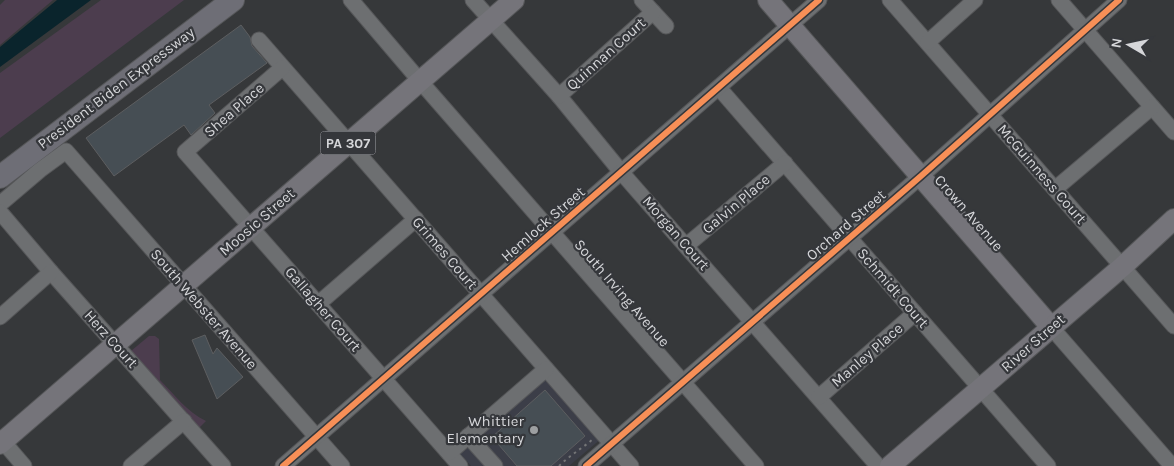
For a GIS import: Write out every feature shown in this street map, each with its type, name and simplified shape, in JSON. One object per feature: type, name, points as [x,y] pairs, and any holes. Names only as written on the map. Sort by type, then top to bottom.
[{"type":"highway","name":"President Biden Expressway","points":[[0,158],[214,0]]},
{"type":"highway","name":"President Biden Expressway","points":[[0,177],[233,0]]},
{"type":"main road","name":"Moosic Street","points":[[1,441],[184,286],[514,0]]},
{"type":"main road","name":"Crown Avenue","points":[[768,0],[1051,327]]},
{"type":"main road","name":"River Street","points":[[890,466],[1122,267],[1174,219]]},
{"type":"street","name":"South Irving Avenue","points":[[351,0],[420,82],[756,466]]},
{"type":"street","name":"Morgan Court","points":[[473,0],[559,96],[622,172],[878,466]]},
{"type":"street","points":[[642,0],[666,26]]},
{"type":"street","name":"Hemlock Street","points":[[283,466],[819,0]]},
{"type":"street","name":"McGuinness Court","points":[[890,0],[1174,326]]},
{"type":"street","points":[[928,42],[975,0]]},
{"type":"street","points":[[1059,0],[1174,132]]},
{"type":"street","name":"Orchard Street","points":[[586,466],[991,115],[1119,0]]},
{"type":"street","name":"Quinnan Court","points":[[559,96],[653,12]]},
{"type":"street","name":"Grimes Court","points":[[259,40],[631,466]]},
{"type":"street","name":"Shea Place","points":[[185,152],[282,68]]},
{"type":"street","name":"Schmidt Court","points":[[718,88],[981,388],[1043,464]]},
{"type":"street","points":[[1055,190],[1152,107]]},
{"type":"street","name":"South Webster Avenue","points":[[0,204],[66,151],[342,466]]},
{"type":"street","name":"Gallagher Court","points":[[185,152],[385,378],[460,466]]},
{"type":"street","name":"Galvin Place","points":[[687,245],[785,163]]},
{"type":"street","name":"Herz Court","points":[[0,212],[223,466]]},
{"type":"street","points":[[318,304],[416,219]]},
{"type":"street","points":[[0,317],[51,272]]},
{"type":"street","name":"Manley Place","points":[[818,397],[915,313]]},
{"type":"street","name":"Crown Avenue","points":[[1051,327],[1172,466]]},
{"type":"street","points":[[449,453],[546,369]]},
{"type":"street","points":[[132,466],[184,421]]},
{"type":"street","points":[[468,436],[495,466]]},
{"type":"street","points":[[1,441],[24,466]]},
{"type":"path","points":[[559,466],[596,437]]},
{"type":"shaded area","points":[[5,0],[53,0],[0,45],[0,5]]},
{"type":"shaded area","points":[[101,0],[184,0],[0,138],[0,73]]},
{"type":"shaded area","points":[[149,336],[155,336],[159,339],[160,380],[187,408],[206,421],[198,429],[131,351]]},
{"type":"shaded area","points":[[540,366],[602,438],[569,466],[471,466],[451,443]]},
{"type":"water","points":[[57,0],[91,0],[0,67],[0,47]]},
{"type":"building","points":[[241,25],[250,37],[252,46],[267,63],[209,105],[215,113],[191,135],[184,125],[114,176],[86,138]]},
{"type":"building","points":[[205,335],[213,354],[217,348],[243,377],[217,399],[192,340]]},
{"type":"building","name":"Whittier Elementary","points":[[545,390],[585,436],[551,466],[517,466],[492,437]]},
{"type":"cycle path","points":[[283,466],[819,0]]},
{"type":"cycle path","points":[[586,466],[921,176],[1119,0]]},
{"type":"place","name":"Whittier Elementary","points":[[534,430]]}]
